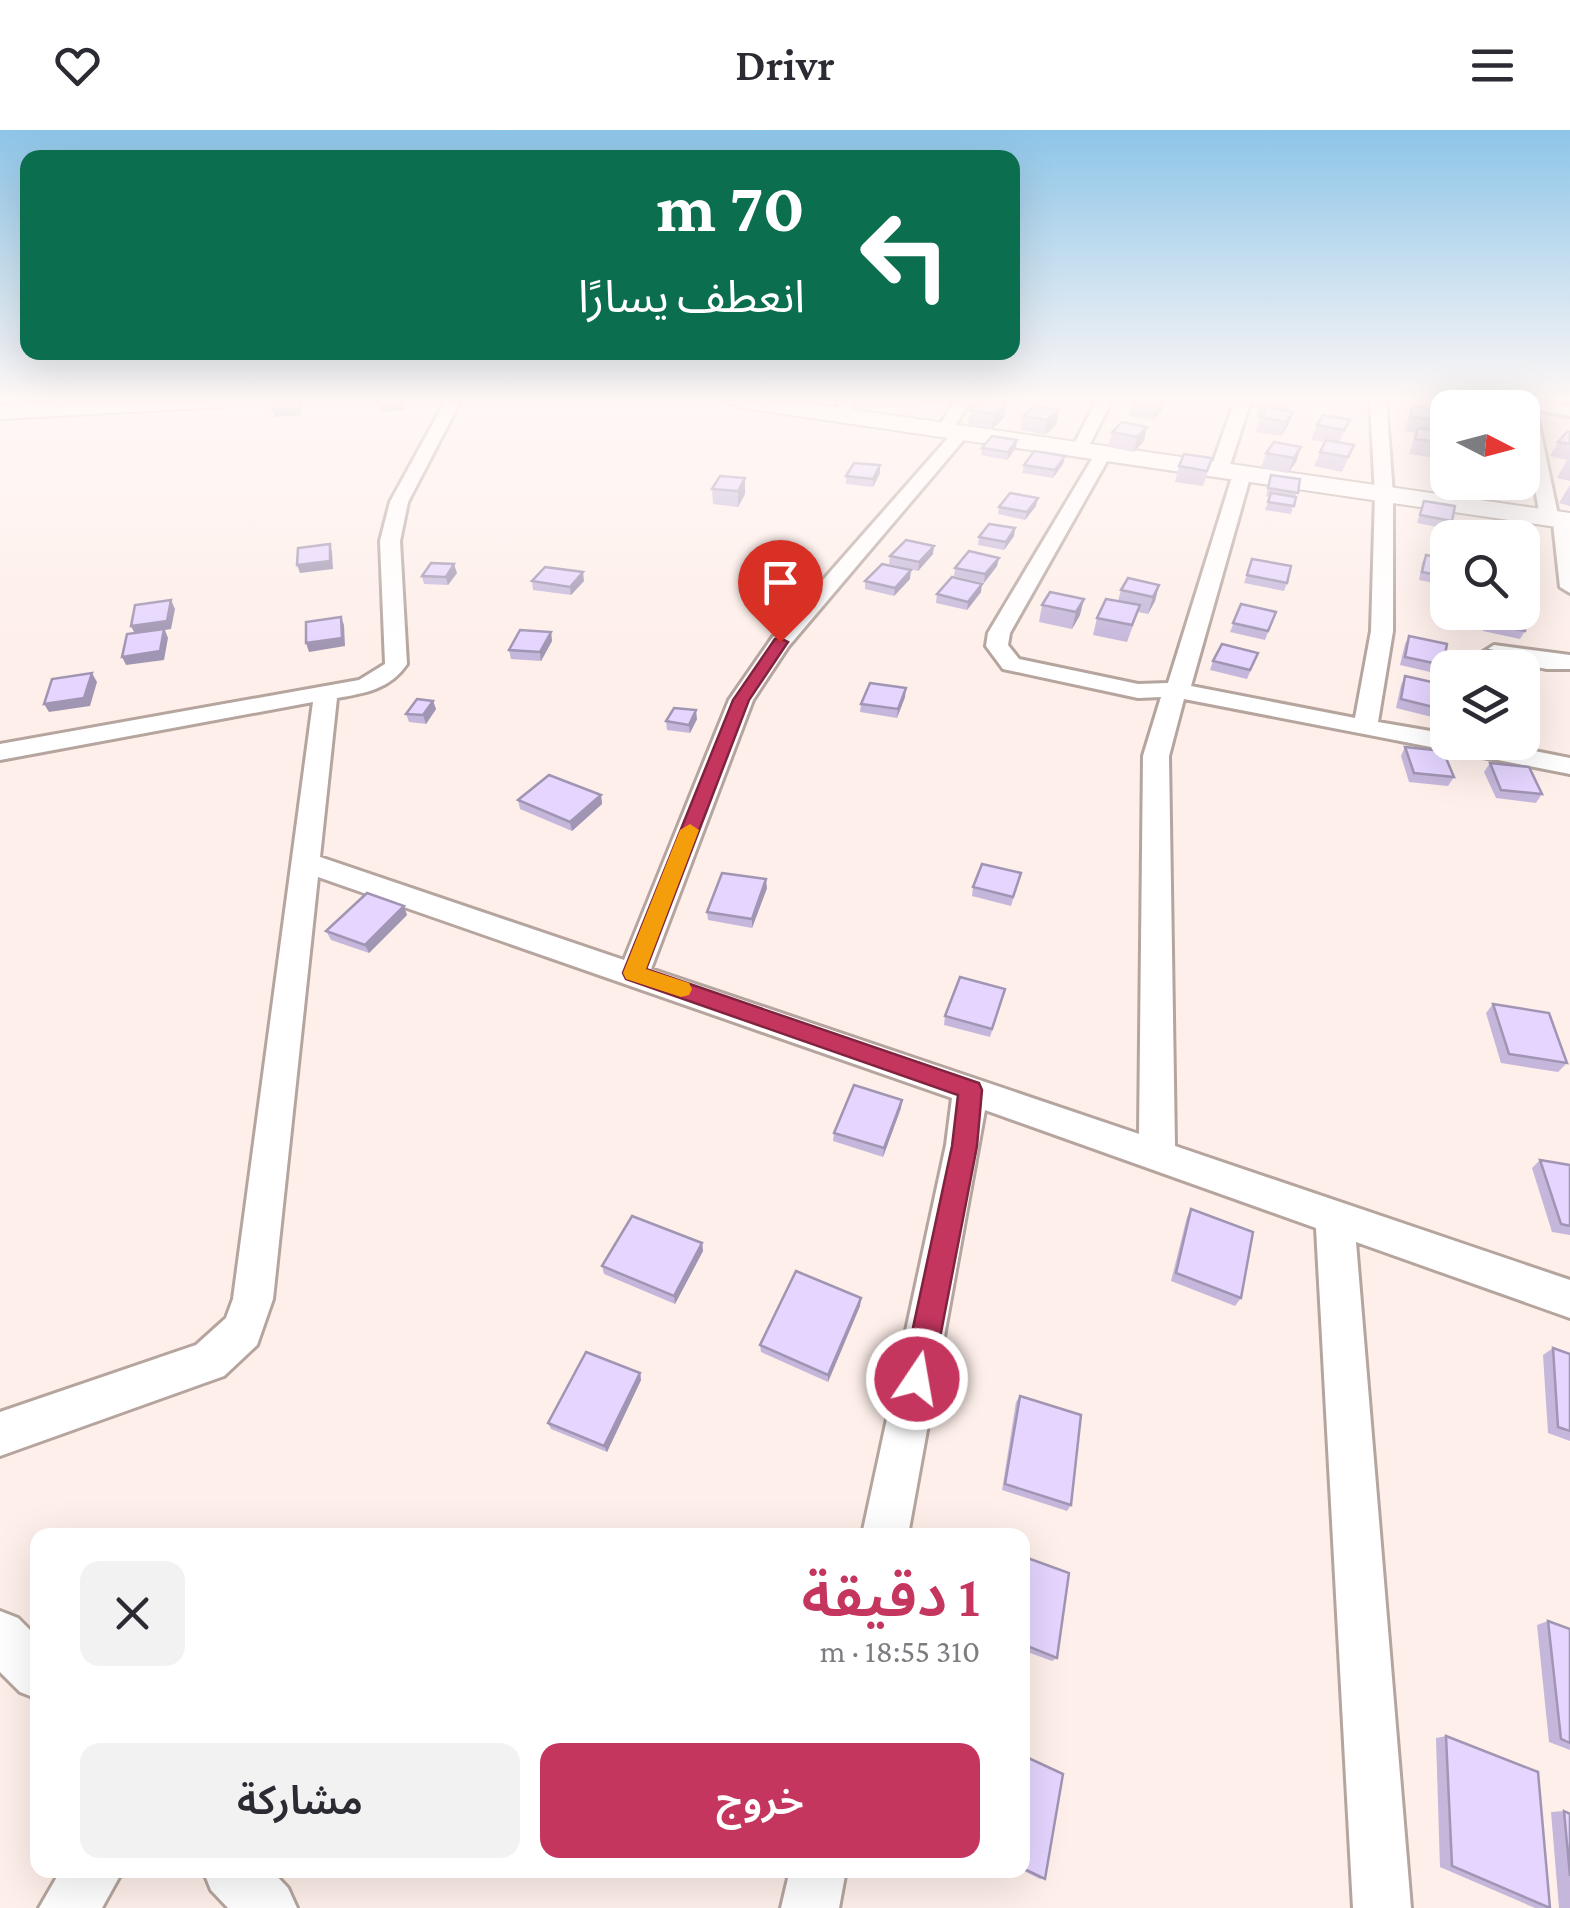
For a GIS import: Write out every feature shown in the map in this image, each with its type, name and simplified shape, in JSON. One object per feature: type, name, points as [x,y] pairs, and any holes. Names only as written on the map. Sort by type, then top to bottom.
[{"type":"street","points":[[0,752],[365,686],[389,674],[396,664],[390,541],[399,502],[409,483]]},
{"type":"street","points":[[634,973],[741,700],[780,642],[911,483]]},
{"type":"street","points":[[1075,483],[999,633],[997,646],[1011,664],[1138,691],[1175,690],[1430,739]]},
{"type":"street","points":[[1157,1156],[1156,756],[1175,690],[1186,672],[1229,483]]},
{"type":"street","points":[[1304,483],[1560,520]]},
{"type":"street","points":[[1364,726],[1382,631],[1383,483]]},
{"type":"street","points":[[1550,483],[1560,520],[1570,587]]},
{"type":"street","points":[[1540,658],[1570,662]]},
{"type":"street","points":[[0,1434],[209,1361],[242,1331],[253,1299],[326,693]]},
{"type":"street","points":[[1540,760],[1570,766]]},
{"type":"street","points":[[305,862],[1570,1299]]},
{"type":"street","points":[[886,1528],[964,1146],[970,1090]]},
{"type":"street","points":[[1336,1220],[1382,1908]]},
{"type":"street","points":[[0,1636],[30,1666]]},
{"type":"street","points":[[68,1908],[90,1878]]},
{"type":"street","points":[[239,1878],[268,1908]]},
{"type":"street","points":[[810,1908],[816,1878]]},
{"type":"building","points":[[716,483],[742,483],[738,491],[712,489]]},
{"type":"building","points":[[1269,483],[1299,483],[1298,493],[1268,488]]},
{"type":"building","points":[[1010,493],[1038,498],[1027,512],[999,507]]},
{"type":"building","points":[[1271,493],[1296,497],[1294,506],[1268,502]]},
{"type":"building","points":[[1424,501],[1455,506],[1452,520],[1420,515]]},
{"type":"building","points":[[989,524],[1015,528],[1006,542],[979,537]]},
{"type":"building","points":[[906,540],[934,546],[919,562],[890,556]]},
{"type":"building","points":[[330,544],[330,561],[297,565],[298,548]]},
{"type":"building","points":[[969,551],[999,558],[985,574],[955,568]]},
{"type":"building","points":[[1426,555],[1430,556],[1430,574],[1422,572]]},
{"type":"building","points":[[1252,559],[1291,566],[1287,583],[1247,575]]},
{"type":"building","points":[[431,563],[454,564],[446,577],[422,576]]},
{"type":"building","points":[[882,564],[911,570],[895,588],[865,581]]},
{"type":"building","points":[[545,567],[583,572],[570,587],[532,581]]},
{"type":"building","points":[[952,577],[982,584],[968,602],[937,594]]},
{"type":"building","points":[[1128,578],[1159,585],[1153,597],[1121,590]]},
{"type":"building","points":[[1050,592],[1084,599],[1076,612],[1042,605]]},
{"type":"building","points":[[1106,599],[1140,605],[1132,625],[1097,618]]},
{"type":"building","points":[[171,600],[167,621],[131,626],[135,605]]},
{"type":"building","points":[[1241,604],[1276,612],[1268,631],[1233,623]]},
{"type":"building","points":[[341,617],[342,638],[306,643],[306,622]]},
{"type":"building","points":[[164,629],[160,651],[122,657],[127,634]]},
{"type":"building","points":[[520,630],[551,632],[540,652],[509,650]]},
{"type":"building","points":[[1409,636],[1447,644],[1446,650],[1430,650],[1430,662],[1405,657]]},
{"type":"building","points":[[1222,644],[1258,653],[1250,670],[1213,661]]},
{"type":"building","points":[[92,673],[84,698],[44,704],[52,679]]},
{"type":"building","points":[[1405,676],[1430,682],[1430,706],[1401,699]]},
{"type":"building","points":[[870,683],[906,688],[898,709],[861,704]]},
{"type":"building","points":[[417,699],[433,701],[423,715],[406,714]]},
{"type":"building","points":[[674,708],[696,710],[689,725],[666,721]]},
{"type":"building","points":[[1405,747],[1430,750],[1430,760],[1447,760],[1454,777],[1414,773]]},
{"type":"building","points":[[1490,763],[1529,767],[1542,794],[1501,790]]},
{"type":"building","points":[[549,775],[601,795],[570,822],[518,800]]},
{"type":"building","points":[[982,864],[1021,873],[1013,897],[973,887]]},
{"type":"building","points":[[722,873],[766,879],[752,919],[707,912]]},
{"type":"building","points":[[367,893],[404,906],[365,945],[326,931]]},
{"type":"building","points":[[960,977],[1005,989],[992,1029],[945,1016]]},
{"type":"building","points":[[1493,1004],[1549,1013],[1567,1063],[1509,1054]]},
{"type":"building","points":[[854,1085],[902,1100],[884,1148],[834,1133]]},
{"type":"building","points":[[1540,1160],[1570,1165],[1570,1226],[1561,1224]]},
{"type":"building","points":[[1191,1209],[1253,1232],[1241,1298],[1176,1273]]},
{"type":"building","points":[[632,1216],[702,1243],[674,1296],[602,1266]]},
{"type":"building","points":[[796,1271],[861,1298],[828,1375],[760,1345]]},
{"type":"building","points":[[1553,1348],[1570,1354],[1570,1431],[1558,1427]]},
{"type":"building","points":[[586,1352],[640,1373],[604,1446],[548,1423]]},
{"type":"building","points":[[1020,1396],[1081,1415],[1071,1505],[1005,1484]]},
{"type":"building","points":[[1030,1559],[1069,1573],[1057,1658],[1030,1647]]},
{"type":"building","points":[[1548,1621],[1570,1629],[1570,1743],[1561,1739]]},
{"type":"building","points":[[1446,1736],[1538,1772],[1550,1908],[1452,1866]]},
{"type":"building","points":[[1030,1759],[1063,1774],[1045,1879],[1030,1872]]},
{"type":"building","points":[[1564,1811],[1570,1814],[1570,1876]]},
{"type":"slow traffic","points":[[681,989],[634,973],[690,830]]},
{"type":"route","points":[[780,642],[741,700],[634,973],[923,1070],[970,1090],[964,1146],[917,1379]]}]
